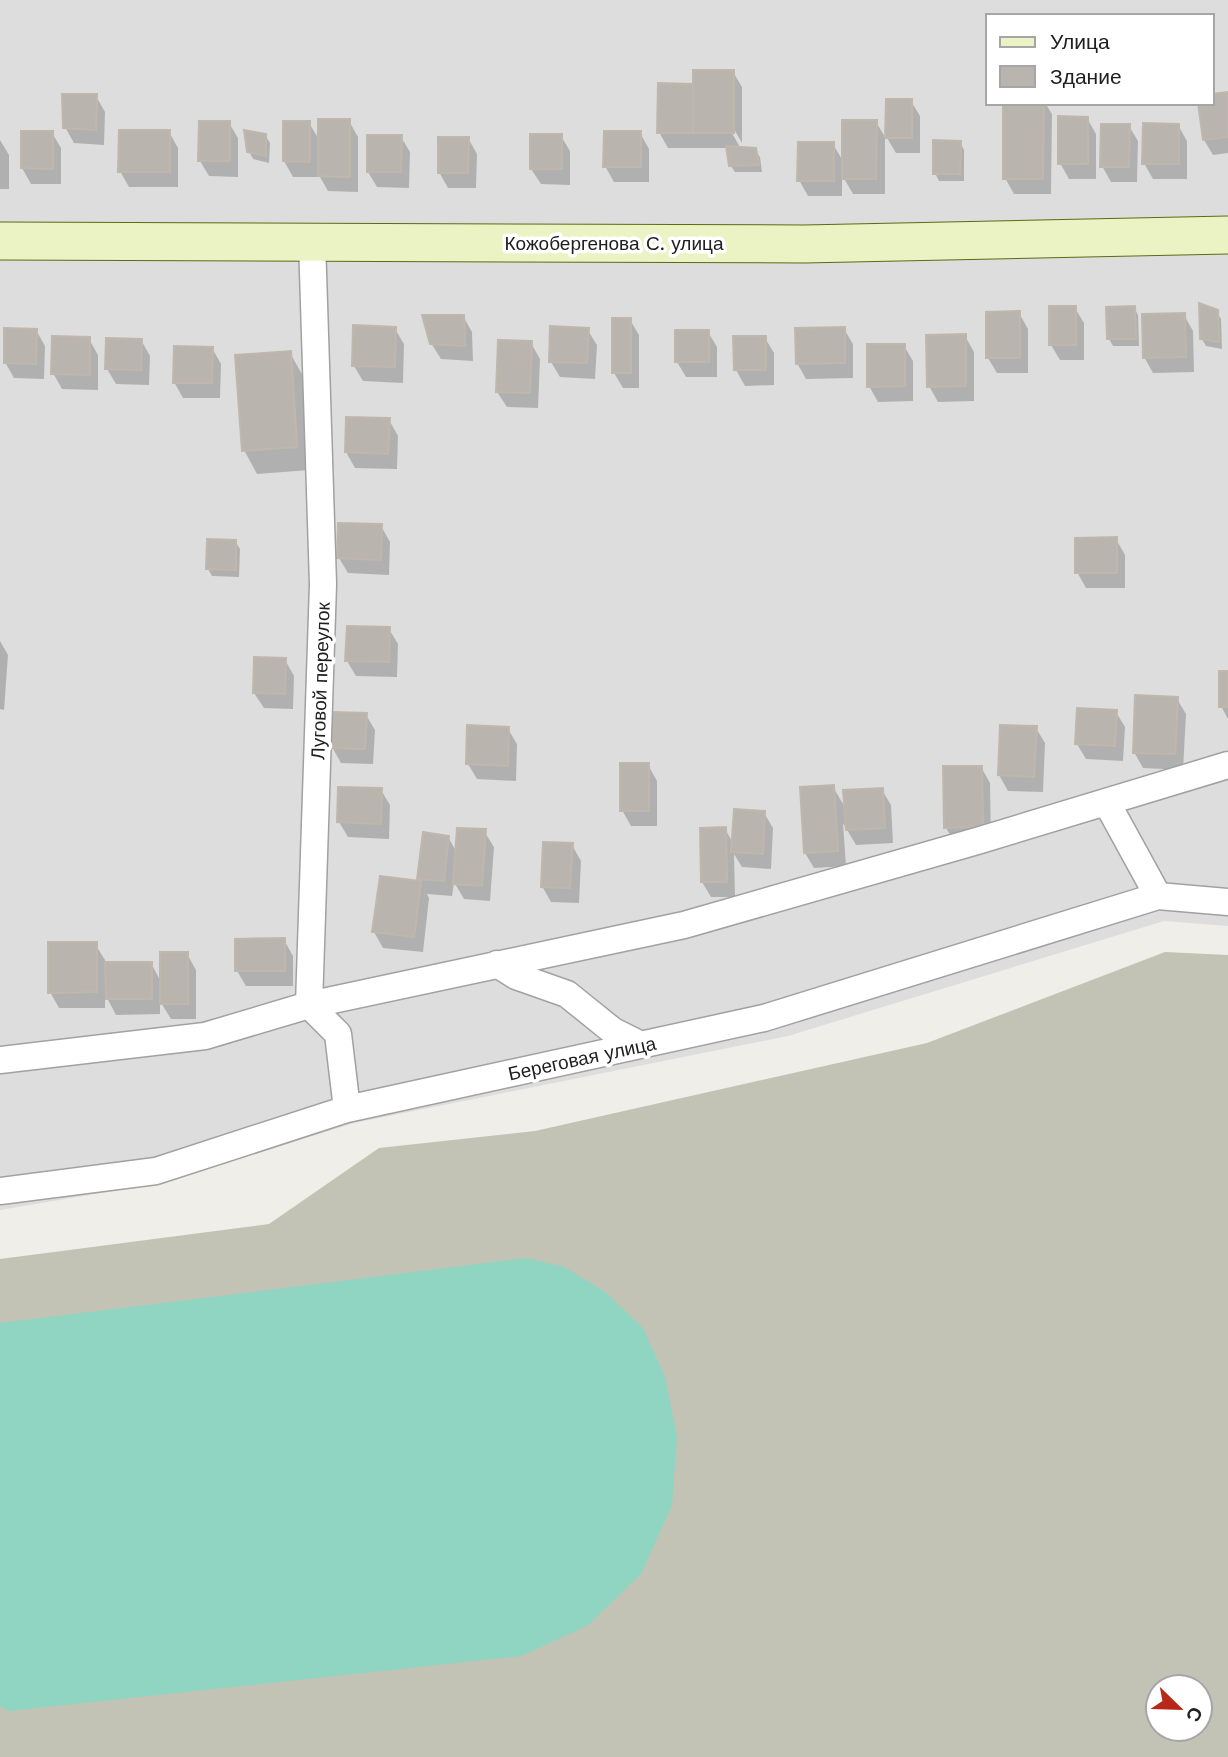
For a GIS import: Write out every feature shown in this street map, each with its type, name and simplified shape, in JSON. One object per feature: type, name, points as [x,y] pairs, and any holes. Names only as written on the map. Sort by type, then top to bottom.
[{"type":"main road","name":"Кожобергенова С. улица","points":[[0,241],[804,244],[1228,235]]},
{"type":"street","name":"Луговой переулок","points":[[309,1005],[323,584],[312,241]]},
{"type":"street","points":[[0,1060],[205,1036],[309,1005],[684,925],[1107,803],[1228,765]]},
{"type":"street","points":[[1107,803],[1158,896]]},
{"type":"street","name":"Береговая улица","points":[[0,1191],[156,1171],[346,1109],[764,1018],[1158,896],[1228,902]]},
{"type":"street","points":[[497,964],[516,976],[567,994],[613,1031],[641,1045]]},
{"type":"street","points":[[309,1005],[338,1034],[346,1109]]},
{"type":"shaded area","points":[[0,0],[1228,0],[1228,926],[1164,921],[788,1036],[354,1123],[166,1182],[0,1210]]},
{"type":"shaded area","points":[[1165,952],[1228,955],[1228,1757],[0,1757],[0,1259],[269,1224],[379,1148],[535,1131],[927,1043]]},
{"type":"green space","points":[[527,1258],[564,1267],[605,1292],[643,1328],[665,1377],[677,1437],[672,1505],[641,1574],[587,1626],[521,1656],[10,1711],[0,1707],[0,1323]]},
{"type":"building","points":[[693,70],[734,70],[734,133],[693,133]]},
{"type":"building","points":[[658,83],[693,84],[693,133],[657,133]]},
{"type":"building","points":[[1228,92],[1228,137],[1203,140],[1198,105],[1214,105],[1214,94]]},
{"type":"building","points":[[62,94],[97,94],[96,130],[63,128]]},
{"type":"building","points":[[886,99],[912,99],[912,138],[885,138]]},
{"type":"building","points":[[1003,105],[1044,105],[1043,179],[1003,179]]},
{"type":"building","points":[[1058,116],[1088,117],[1088,164],[1058,164]]},
{"type":"building","points":[[318,119],[350,119],[350,177],[318,176]]},
{"type":"building","points":[[842,120],[877,120],[876,179],[842,179]]},
{"type":"building","points":[[199,121],[230,121],[230,161],[198,161]]},
{"type":"building","points":[[283,121],[310,121],[310,162],[283,161]]},
{"type":"building","points":[[1143,123],[1179,124],[1179,164],[1142,164]]},
{"type":"building","points":[[1101,124],[1130,124],[1129,167],[1100,167]]},
{"type":"building","points":[[119,130],[170,130],[170,172],[118,172]]},
{"type":"building","points":[[244,130],[266,134],[266,156],[247,152]]},
{"type":"building","points":[[21,131],[53,131],[53,169],[21,168]]},
{"type":"building","points":[[604,131],[641,131],[641,167],[603,167]]},
{"type":"building","points":[[530,134],[562,134],[562,169],[530,169]]},
{"type":"building","points":[[367,135],[402,135],[401,172],[367,172]]},
{"type":"building","points":[[438,137],[469,137],[468,173],[438,173]]},
{"type":"building","points":[[933,140],[961,141],[960,174],[933,174]]},
{"type":"building","points":[[798,142],[834,142],[834,181],[797,181]]},
{"type":"building","points":[[726,146],[756,148],[759,165],[729,166]]},
{"type":"building","points":[[1199,303],[1218,310],[1219,342],[1200,339]]},
{"type":"building","points":[[1049,306],[1076,306],[1076,345],[1049,345]]},
{"type":"building","points":[[1135,306],[1136,339],[1107,339],[1106,307]]},
{"type":"building","points":[[1020,311],[1020,358],[986,358],[986,312]]},
{"type":"building","points":[[1185,313],[1186,357],[1143,358],[1142,314]]},
{"type":"building","points":[[422,315],[464,315],[465,346],[430,344]]},
{"type":"building","points":[[612,318],[631,318],[631,373],[612,373]]},
{"type":"building","points":[[353,325],[396,327],[395,367],[352,366]]},
{"type":"building","points":[[550,326],[589,328],[587,363],[549,362]]},
{"type":"building","points":[[845,327],[845,363],[796,364],[795,328]]},
{"type":"building","points":[[4,328],[37,329],[36,364],[4,363]]},
{"type":"building","points":[[675,330],[709,330],[709,362],[675,362]]},
{"type":"building","points":[[966,334],[966,386],[927,387],[926,335]]},
{"type":"building","points":[[52,336],[90,337],[90,375],[51,374]]},
{"type":"building","points":[[733,336],[766,336],[766,370],[734,370]]},
{"type":"building","points":[[106,338],[142,339],[141,370],[105,369]]},
{"type":"building","points":[[498,340],[532,341],[530,393],[496,392]]},
{"type":"building","points":[[867,344],[905,344],[905,386],[867,387]]},
{"type":"building","points":[[174,346],[213,347],[212,383],[173,383]]},
{"type":"building","points":[[291,351],[297,447],[242,451],[235,355]]},
{"type":"building","points":[[346,417],[390,418],[388,454],[345,452]]},
{"type":"building","points":[[338,523],[382,524],[381,560],[337,558]]},
{"type":"building","points":[[1117,537],[1117,573],[1075,573],[1075,538]]},
{"type":"building","points":[[207,539],[236,540],[236,570],[206,569]]},
{"type":"building","points":[[347,626],[390,627],[389,662],[345,661]]},
{"type":"building","points":[[254,657],[286,658],[285,694],[253,693]]},
{"type":"building","points":[[1219,671],[1228,671],[1228,707],[1219,707]]},
{"type":"building","points":[[1135,695],[1178,697],[1175,754],[1133,753]]},
{"type":"building","points":[[1077,708],[1117,710],[1115,746],[1075,744]]},
{"type":"building","points":[[331,712],[367,713],[365,749],[330,748]]},
{"type":"building","points":[[467,725],[509,727],[508,766],[466,764]]},
{"type":"building","points":[[1000,725],[1037,726],[1034,777],[998,775]]},
{"type":"building","points":[[620,763],[649,763],[649,811],[620,811]]},
{"type":"building","points":[[943,766],[982,766],[983,827],[944,828]]},
{"type":"building","points":[[834,785],[838,851],[804,853],[800,787]]},
{"type":"building","points":[[338,787],[382,788],[381,824],[337,822]]},
{"type":"building","points":[[883,788],[885,828],[846,830],[843,790]]},
{"type":"building","points":[[734,809],[765,811],[763,854],[731,852]]},
{"type":"building","points":[[726,827],[727,882],[701,882],[700,828]]},
{"type":"building","points":[[457,828],[486,829],[482,886],[453,884]]},
{"type":"building","points":[[423,832],[449,836],[444,881],[417,879]]},
{"type":"building","points":[[543,842],[573,843],[570,888],[541,887]]},
{"type":"building","points":[[380,876],[421,881],[414,937],[372,932]]},
{"type":"building","points":[[285,938],[285,971],[235,971],[235,939]]},
{"type":"building","points":[[48,942],[97,942],[97,992],[48,993]]},
{"type":"building","points":[[160,952],[188,952],[188,1004],[160,1004]]},
{"type":"building","points":[[105,962],[152,962],[152,999],[106,999]]}]
